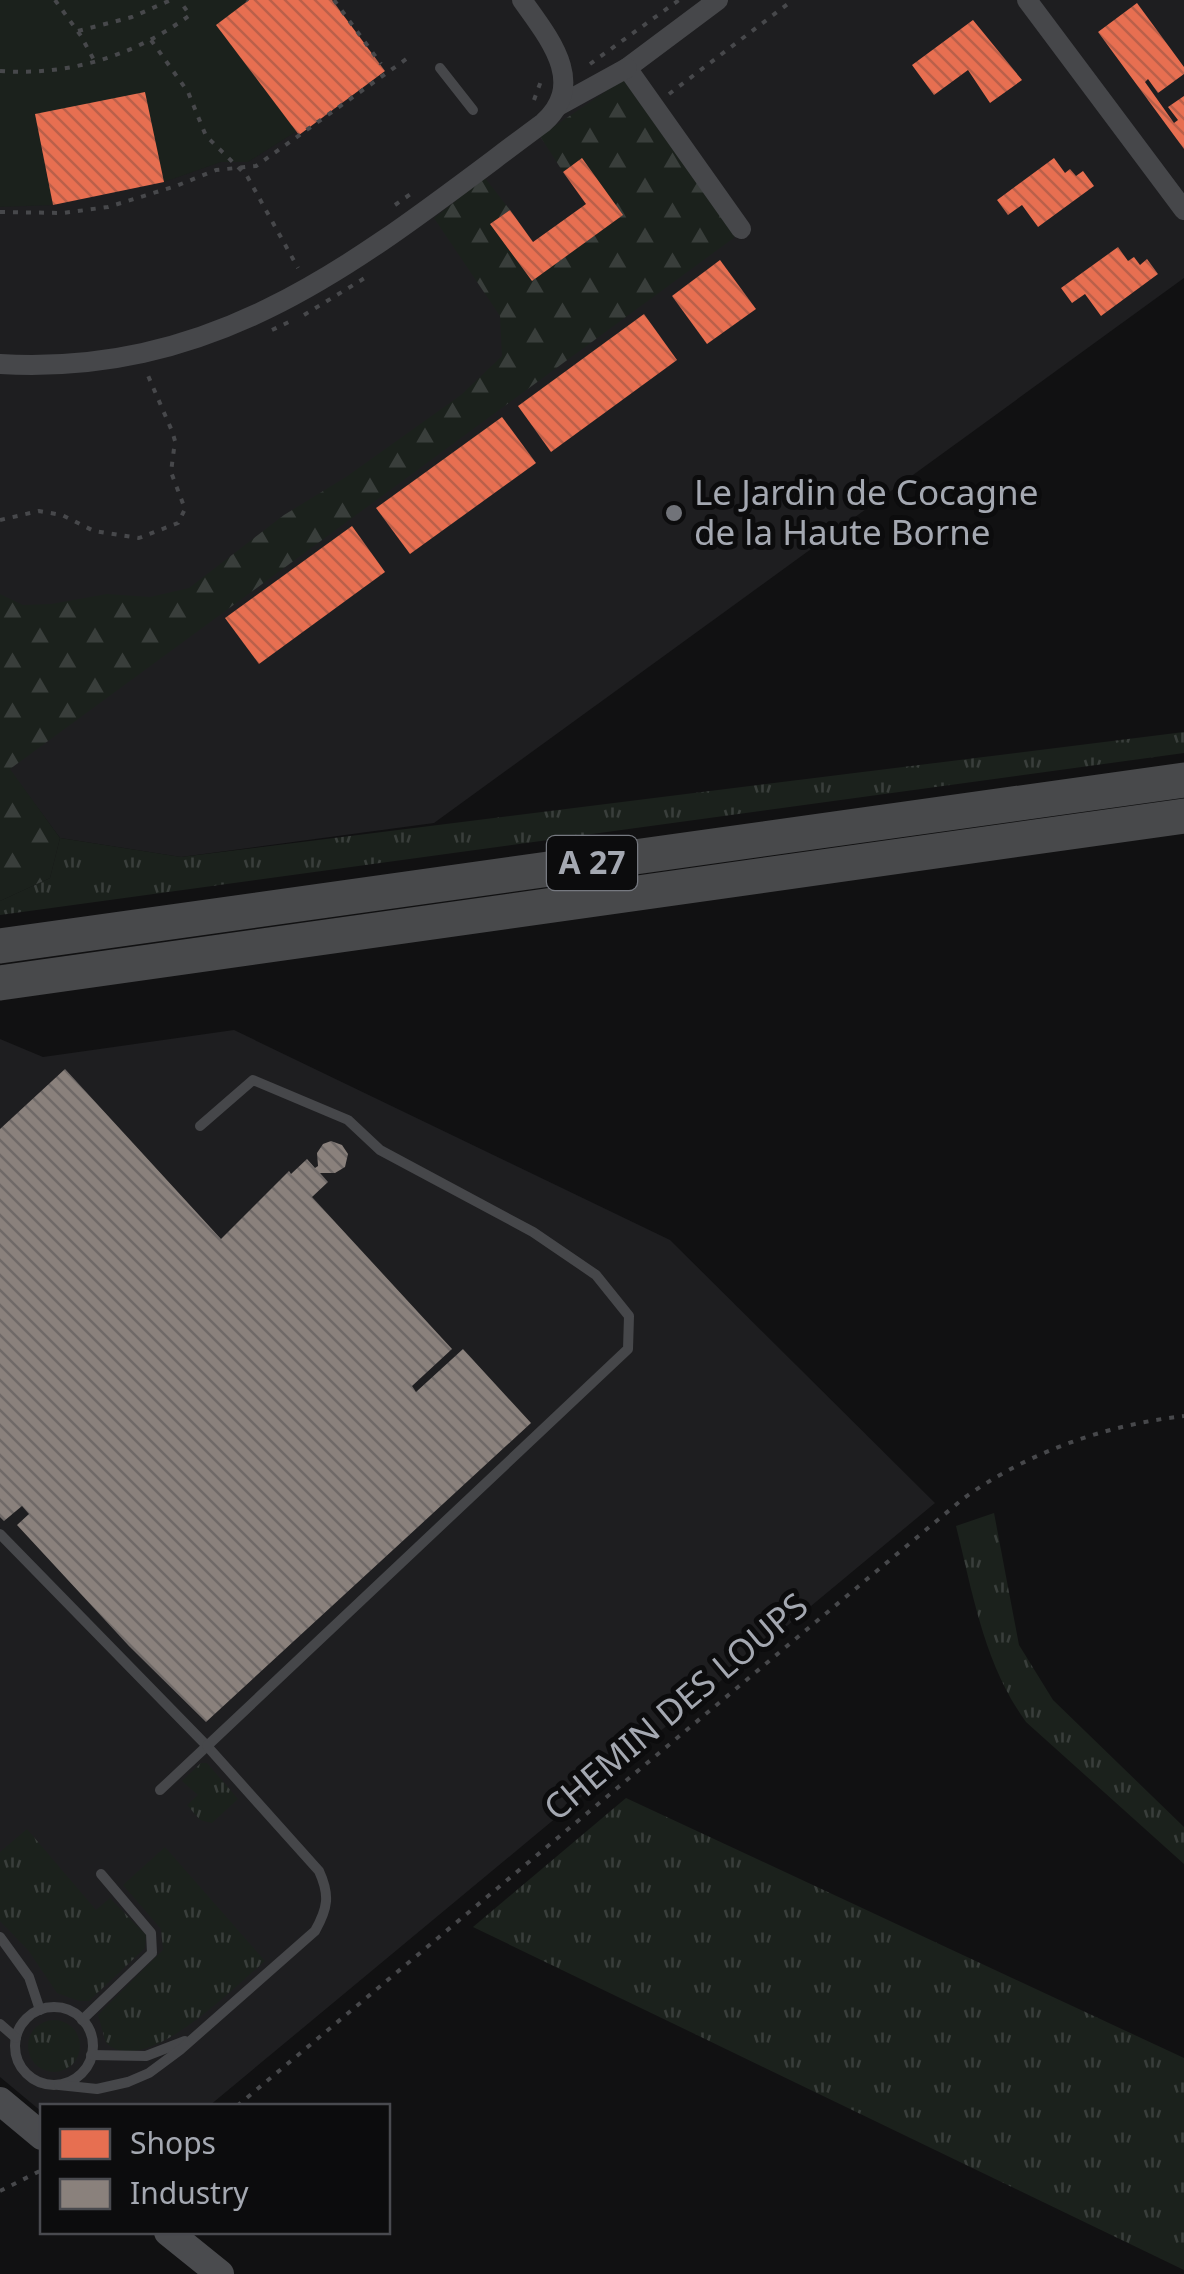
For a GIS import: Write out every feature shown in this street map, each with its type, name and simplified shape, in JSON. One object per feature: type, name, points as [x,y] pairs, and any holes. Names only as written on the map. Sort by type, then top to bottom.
[{"type":"highway","name":"A 27","points":[[0,946],[1184,780]]},
{"type":"highway","name":"A 27","points":[[0,983],[1184,816]]},
{"type":"main road","points":[[0,2101],[40,2136]]},
{"type":"main road","points":[[0,2112],[40,2137]]},
{"type":"main road","points":[[170,2234],[220,2274]]},
{"type":"street","points":[[522,0],[558,54],[561,96]]},
{"type":"street","points":[[0,364],[89,362],[143,354],[240,324],[310,288],[387,238],[543,123],[561,96],[626,68],[718,0]]},
{"type":"street","points":[[1027,0],[1184,210]]},
{"type":"street","points":[[626,68],[741,229]]},
{"type":"lane","points":[[440,68],[473,110]]},
{"type":"lane","points":[[160,1790],[628,1349],[631,1332],[629,1316],[596,1275],[533,1232],[380,1150],[348,1120],[253,1080],[200,1126]]},
{"type":"lane","points":[[0,1534],[207,1746],[319,1871],[328,1896],[325,1914],[315,1930],[168,2061],[128,2082],[97,2089],[45,2084],[23,2070],[16,2058],[16,2038],[25,2020],[40,2010],[62,2008],[82,2020],[91,2034],[92,2055],[83,2072],[59,2085]]},
{"type":"lane","points":[[82,2020],[152,1953],[151,1932],[101,1874]]},
{"type":"lane","points":[[0,1937],[28,1977],[40,2010]]},
{"type":"lane","points":[[0,2024],[16,2038]]},
{"type":"lane","points":[[92,2055],[146,2056],[190,2038]]},
{"type":"path","points":[[55,0],[78,30],[95,62]]},
{"type":"path","points":[[78,30],[132,17],[171,0]]},
{"type":"path","points":[[0,71],[68,70],[95,62],[150,40],[190,16],[179,0]]},
{"type":"path","points":[[334,0],[380,64]]},
{"type":"path","points":[[561,96],[679,0]]},
{"type":"path","points":[[652,106],[793,0]]},
{"type":"path","points":[[150,40],[188,92],[206,136],[240,167],[310,288]]},
{"type":"path","points":[[0,212],[63,213],[108,207],[216,170],[256,166],[412,55]]},
{"type":"path","points":[[532,103],[539,91],[541,69]]},
{"type":"path","points":[[395,205],[411,194]]},
{"type":"path","points":[[0,520],[38,512],[62,515],[94,532],[139,538],[178,524],[185,510],[172,472],[175,441],[166,414],[149,385],[143,354]]},
{"type":"path","name":"CHEMIN DES LOUPS","points":[[238,2104],[964,1498],[1015,1466],[1052,1450],[1133,1425],[1184,1416]]},
{"type":"path","points":[[0,2191],[40,2171]]},
{"type":"shaded area","points":[[0,0],[1184,0],[1184,278],[434,823],[181,857],[60,838],[0,757]]},
{"type":"shaded area","points":[[234,1030],[670,1240],[935,1503],[211,2104],[40,2104],[40,2110],[0,2077],[0,1039],[43,1057]]},
{"type":"green space","points":[[0,0],[249,0],[297,131],[248,162],[221,162],[164,182],[35,114],[53,205],[0,207]]},
{"type":"green space","points":[[624,79],[735,237],[10,769],[60,838],[50,878],[0,901],[0,594],[23,605],[107,594],[150,597],[189,588],[284,515],[346,477],[461,395],[502,356],[500,316],[434,218],[485,178],[510,210],[491,224],[532,281],[622,215],[582,158],[563,172],[540,136]]},
{"type":"green space","points":[[1184,732],[1184,753],[0,915],[0,901],[50,878],[60,838],[181,857]]},
{"type":"green space","points":[[994,1513],[1019,1645],[1053,1700],[1184,1827],[1184,1864],[1026,1722],[1012,1700],[982,1628],[956,1526]]},
{"type":"green space","points":[[201,1763],[207,1763],[238,1799],[212,1823],[200,1820],[187,1805],[198,1795],[182,1781]]},
{"type":"green space","points":[[626,1798],[1184,2058],[1184,2270],[473,1927]]},
{"type":"green space","points":[[27,1829],[96,1910],[110,1898],[146,1935],[145,1948],[89,2001],[57,1993],[28,1950],[0,1921],[0,1852]]},
{"type":"green space","points":[[165,1847],[265,1961],[212,2008],[166,2040],[143,2049],[123,2051],[106,2043],[98,2015],[163,1950],[161,1929],[123,1885]]},
{"type":"green space","points":[[54,2020],[73,2027],[80,2046],[73,2065],[54,2072],[35,2065],[28,2046],[35,2027]]},
{"type":"building: Shops","points":[[249,0],[332,0],[385,71],[299,135],[216,25]]},
{"type":"building: Shops","points":[[1137,3],[1184,67],[1184,74],[1158,93],[1148,79],[1145,82],[1174,123],[1178,120],[1168,107],[1184,96],[1184,149],[1098,32]]},
{"type":"building: Shops","points":[[973,20],[1022,80],[990,103],[968,70],[934,95],[912,65]]},
{"type":"building: Shops","points":[[145,92],[164,182],[53,205],[35,114]]},
{"type":"building: Shops","points":[[582,158],[623,215],[532,281],[490,224],[510,210],[533,242],[586,204],[563,172]]},
{"type":"building: Shops","points":[[1054,158],[1065,173],[1070,169],[1076,176],[1083,171],[1094,186],[1038,227],[1022,205],[1008,215],[997,200]]},
{"type":"building: Shops","points":[[1118,247],[1128,261],[1134,257],[1140,265],[1147,259],[1158,274],[1101,316],[1085,294],[1072,303],[1061,288]]},
{"type":"building: Shops","points":[[720,260],[756,309],[707,344],[672,296]]},
{"type":"building: Shops","points":[[644,314],[677,360],[551,452],[518,406]]},
{"type":"building: Shops","points":[[502,417],[536,463],[410,554],[376,508]]},
{"type":"building: Shops","points":[[352,526],[385,572],[259,664],[225,618]]},
{"type":"building: Industry","points":[[65,1069],[221,1239],[289,1171],[291,1174],[307,1159],[315,1168],[318,1166],[317,1153],[323,1144],[331,1141],[342,1145],[348,1154],[345,1167],[335,1173],[320,1173],[328,1182],[312,1197],[452,1349],[412,1386],[416,1392],[463,1349],[531,1423],[206,1722],[17,1525],[29,1514],[22,1506],[4,1521],[0,1517],[0,1129]]},
{"type":"place","name":"Le Jardin de Cocagne de la Haute Borne","points":[[674,513]]}]
